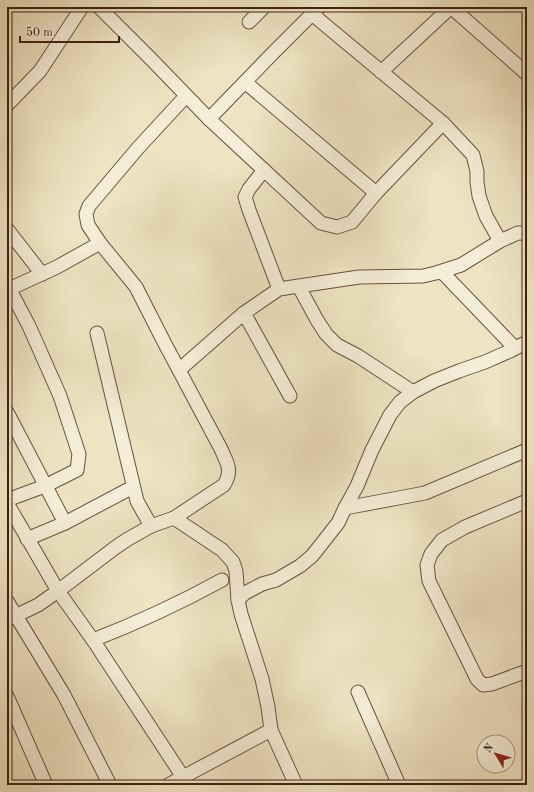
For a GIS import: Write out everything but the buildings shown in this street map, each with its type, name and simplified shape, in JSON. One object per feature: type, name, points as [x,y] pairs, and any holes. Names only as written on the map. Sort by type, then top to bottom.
[{"type":"street","points":[[7,105],[40,71],[82,7]]},
{"type":"street","points":[[99,7],[209,119],[321,223],[337,227],[352,222],[376,193],[443,123]]},
{"type":"street","points":[[249,22],[264,7]]},
{"type":"street","points":[[381,72],[451,7],[527,74]]},
{"type":"street","points":[[209,119],[315,10],[381,72],[443,123],[473,155],[477,171],[479,196],[486,216],[500,241]]},
{"type":"street","points":[[245,82],[376,193]]},
{"type":"street","points":[[12,617],[38,605],[128,539],[151,526],[174,518],[224,485],[228,478],[228,465],[221,449],[136,287],[100,243],[88,225],[86,214],[89,206],[138,148],[186,96]]},
{"type":"street","points":[[264,170],[249,189],[245,197],[279,289]]},
{"type":"street","points":[[7,229],[42,274]]},
{"type":"street","points":[[179,370],[244,313],[279,289],[359,277],[422,276],[442,272],[461,265],[500,241],[518,233],[527,235]]},
{"type":"street","points":[[7,500],[45,486],[77,470],[79,454],[60,396],[29,326],[8,289],[57,267],[100,243]]},
{"type":"street","points":[[442,272],[515,348]]},
{"type":"street","points":[[299,287],[326,334],[337,344],[358,356],[412,392]]},
{"type":"street","points":[[244,313],[290,396]]},
{"type":"street","points":[[97,333],[136,501],[151,526]]},
{"type":"street","points":[[238,600],[245,593],[262,584],[276,580],[300,566],[312,556],[338,523],[358,486],[372,450],[390,415],[400,402],[412,392],[452,373],[485,362],[527,342]]},
{"type":"street","points":[[7,412],[65,523]]},
{"type":"street","points":[[345,508],[425,492],[527,450]]},
{"type":"street","points":[[27,539],[65,523],[133,487]]},
{"type":"street","points":[[527,501],[465,527],[442,540],[431,554],[428,565],[430,581],[477,679],[483,685],[492,684],[527,671]]},
{"type":"street","points":[[7,503],[58,591],[93,640],[183,777]]},
{"type":"street","points":[[174,518],[222,550],[233,562],[236,571],[238,600],[241,614],[262,679],[271,730],[296,785]]},
{"type":"street","points":[[93,640],[197,594],[222,580]]},
{"type":"street","points":[[7,600],[12,617],[64,695],[110,785]]},
{"type":"street","points":[[358,692],[399,785]]},
{"type":"street","points":[[7,696],[46,785]]},
{"type":"street","points":[[168,785],[271,730]]}]
